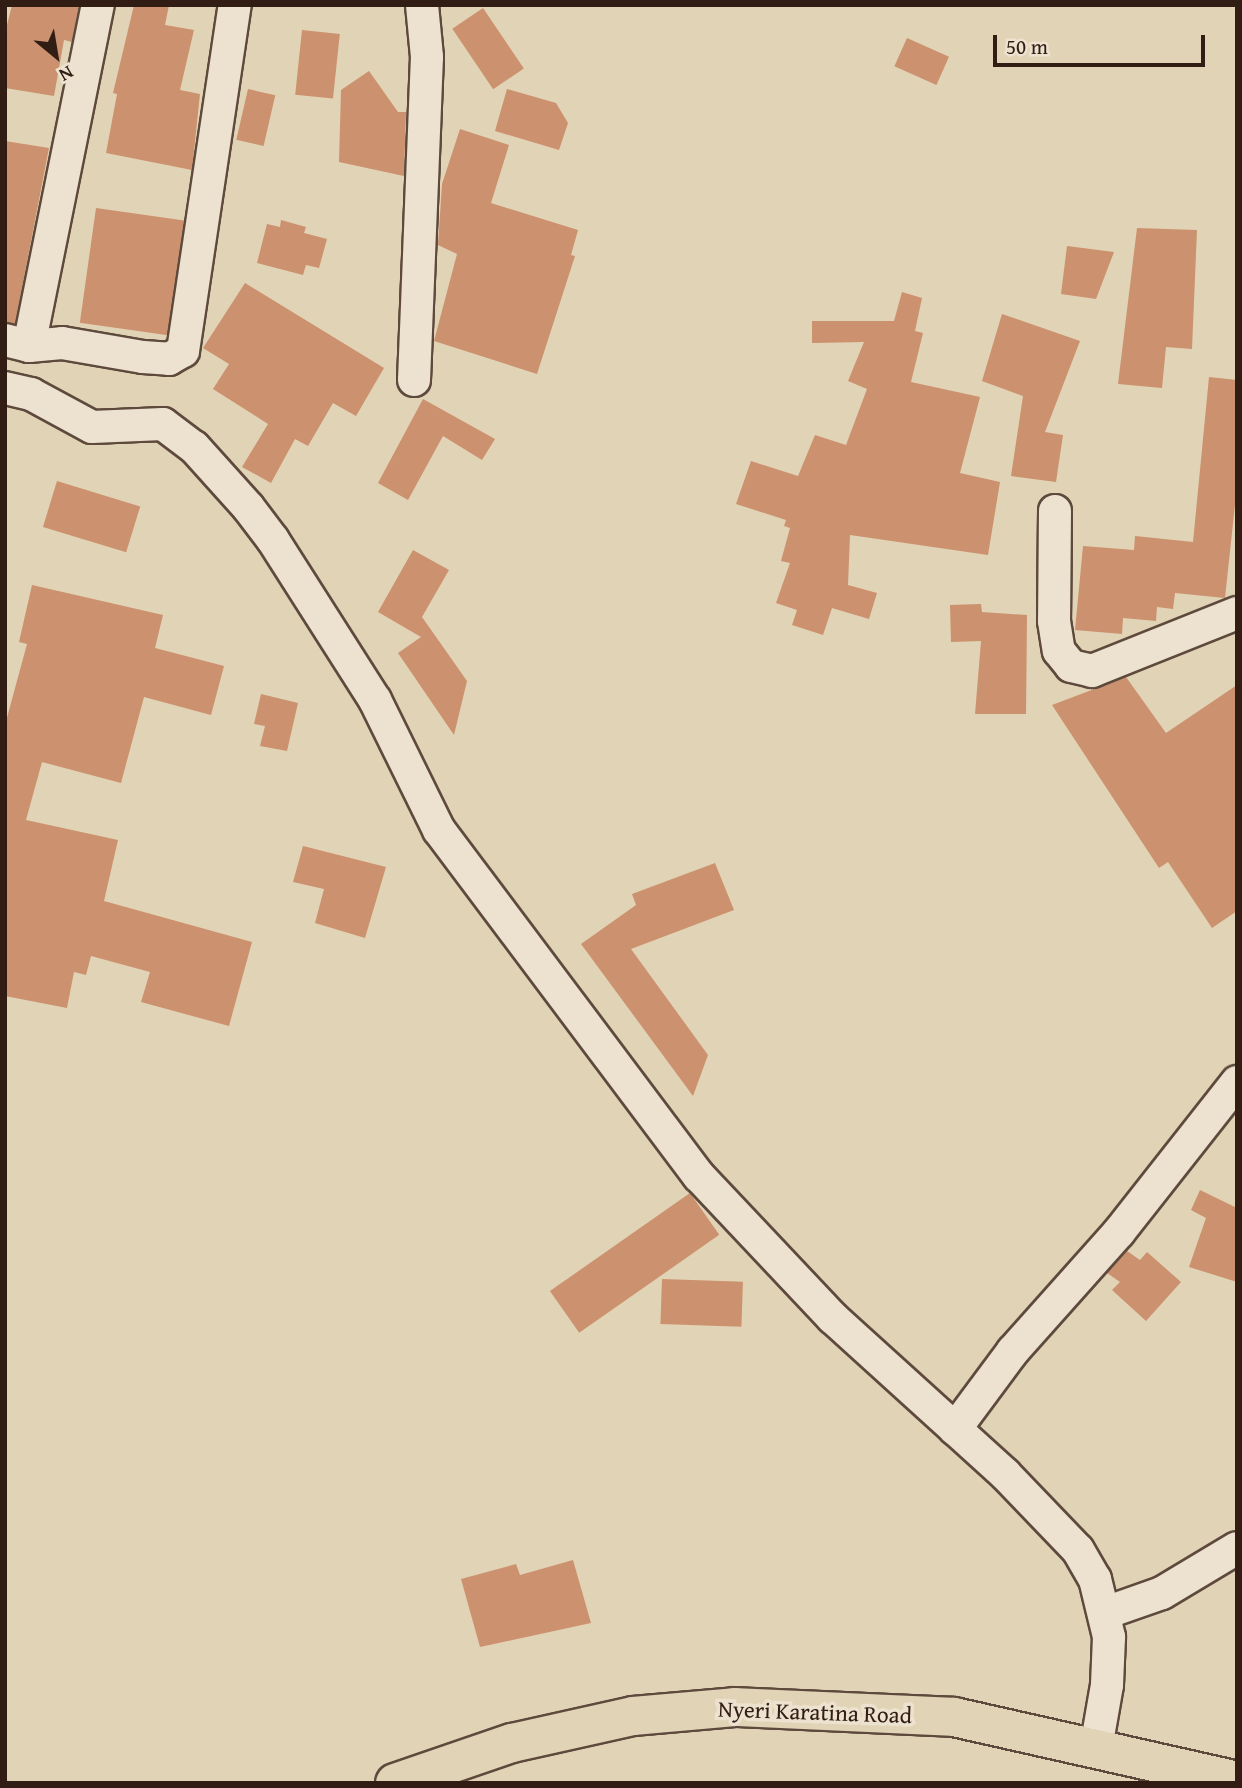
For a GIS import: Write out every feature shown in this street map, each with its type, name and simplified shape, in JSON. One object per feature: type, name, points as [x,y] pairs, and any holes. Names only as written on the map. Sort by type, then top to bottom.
[{"type":"highway","name":"Nyeri Karatina Road","points":[[395,1783],[513,1743],[607,1722],[735,1707],[954,1717],[1237,1780]]},
{"type":"street","points":[[98,5],[17,343],[62,343],[169,359],[183,351],[235,5]]},
{"type":"street","points":[[414,380],[427,57],[422,5]]},
{"type":"street","points":[[5,388],[31,394],[92,427],[163,424],[194,447],[273,540],[375,700],[439,830],[699,1175],[833,1318],[956,1429],[1079,1550],[1096,1579],[1105,1613],[1107,1685],[1096,1748]]},
{"type":"street","points":[[1055,511],[1054,621],[1059,651],[1071,666],[1092,671],[1237,612]]},
{"type":"street","points":[[956,1429],[1013,1350],[1119,1232],[1237,1082]]},
{"type":"street","points":[[1105,1613],[1162,1593],[1237,1548]]},
{"type":"building","points":[[12,5],[79,5],[72,42],[64,40],[54,96],[5,88],[5,33]]},
{"type":"building","points":[[134,5],[169,5],[165,25],[194,30],[180,90],[200,94],[192,170],[106,153],[117,94],[113,93]]},
{"type":"building","points":[[483,8],[524,69],[493,89],[452,29]]},
{"type":"building","points":[[302,30],[340,34],[333,99],[295,95]]},
{"type":"building","points":[[907,38],[949,57],[936,85],[894,66]]},
{"type":"building","points":[[369,71],[398,112],[406,112],[404,176],[339,162],[341,90]]},
{"type":"building","points":[[248,89],[275,95],[264,146],[236,140]]},
{"type":"building","points":[[507,89],[556,103],[568,123],[559,150],[495,131]]},
{"type":"building","points":[[460,129],[509,145],[491,203],[578,230],[571,255],[575,256],[537,374],[434,341],[457,254],[438,245],[442,184]]},
{"type":"building","points":[[5,141],[49,148],[15,324],[5,322]]},
{"type":"building","points":[[96,208],[184,220],[168,335],[80,323]]},
{"type":"building","points":[[281,220],[306,227],[304,233],[327,239],[319,268],[306,265],[303,275],[257,263],[267,224],[280,227]]},
{"type":"building","points":[[1137,228],[1197,230],[1192,349],[1166,347],[1162,388],[1118,384]]},
{"type":"building","points":[[1067,246],[1114,252],[1096,299],[1061,294]]},
{"type":"building","points":[[245,283],[384,368],[356,416],[333,403],[308,446],[295,439],[271,483],[242,467],[268,424],[213,389],[229,364],[203,348]]},
{"type":"building","points":[[902,292],[922,298],[915,331],[923,333],[911,382],[980,397],[960,473],[1000,482],[988,555],[850,535],[848,585],[877,593],[869,619],[832,608],[823,635],[792,625],[797,610],[776,603],[790,563],[781,561],[790,528],[784,526],[786,520],[736,504],[751,461],[798,476],[815,435],[846,445],[867,389],[848,381],[864,342],[812,343],[812,321],[894,321]]},
{"type":"building","points":[[1002,314],[1080,341],[1045,432],[1063,435],[1056,482],[1011,476],[1023,396],[982,381]]},
{"type":"building","points":[[1209,377],[1237,380],[1237,486],[1225,598],[1175,593],[1173,609],[1157,607],[1156,621],[1123,618],[1122,634],[1075,630],[1083,546],[1134,550],[1135,536],[1193,542]]},
{"type":"building","points":[[423,399],[495,439],[482,460],[443,436],[408,500],[378,483]]},
{"type":"building","points":[[57,481],[140,506],[126,552],[43,527]]},
{"type":"building","points":[[413,550],[449,570],[422,617],[467,681],[454,735],[398,653],[421,637],[378,612]]},
{"type":"building","points":[[32,585],[163,615],[155,648],[224,666],[211,715],[144,697],[121,783],[42,762],[26,820],[118,840],[104,901],[252,942],[229,1026],[141,1002],[150,972],[91,956],[86,975],[74,972],[67,1008],[5,996],[5,725],[27,644],[19,642]]},
{"type":"building","points":[[981,604],[982,612],[1027,615],[1026,714],[975,714],[981,641],[951,642],[950,605]]},
{"type":"building","points":[[1126,677],[1166,733],[1237,685],[1237,911],[1212,928],[1168,862],[1159,868],[1052,705]]},
{"type":"building","points":[[261,694],[298,703],[287,751],[260,746],[265,726],[254,724]]},
{"type":"building","points":[[303,846],[386,867],[365,938],[315,923],[324,889],[293,882]]},
{"type":"building","points":[[715,863],[734,910],[631,949],[708,1055],[693,1096],[581,944],[636,905],[632,894]]},
{"type":"building","points":[[1200,1190],[1237,1208],[1237,1282],[1189,1267],[1206,1218],[1191,1210]]},
{"type":"building","points":[[690,1193],[719,1235],[579,1333],[550,1291]]},
{"type":"building","points":[[1127,1251],[1140,1260],[1147,1252],[1181,1282],[1146,1321],[1112,1290],[1120,1282],[1107,1273]]},
{"type":"building","points":[[662,1279],[743,1282],[741,1327],[660,1324]]},
{"type":"building","points":[[573,1560],[591,1623],[480,1647],[461,1579],[516,1564],[520,1575]]}]
